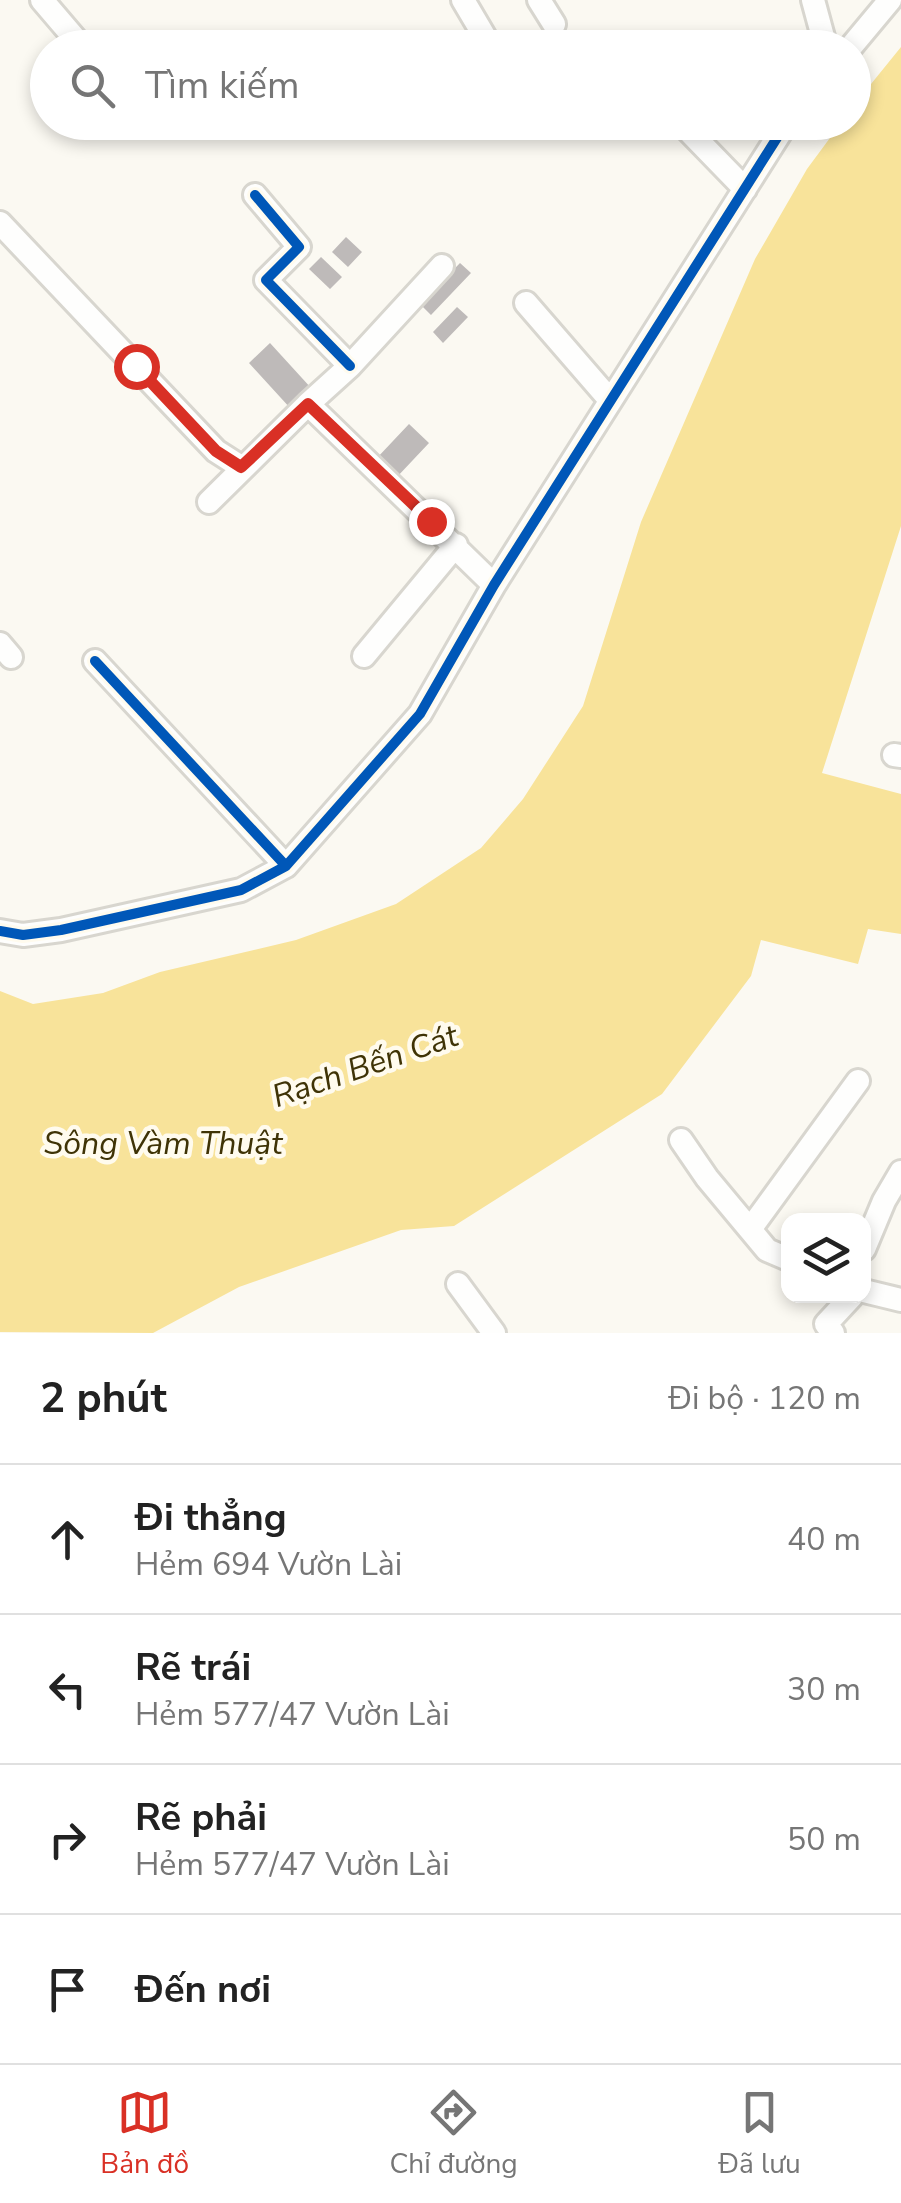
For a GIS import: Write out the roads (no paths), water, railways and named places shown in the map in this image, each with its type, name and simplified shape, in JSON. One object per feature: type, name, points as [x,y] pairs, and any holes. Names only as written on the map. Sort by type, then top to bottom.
[{"type":"street","points":[[42,0],[67,30]]},
{"type":"street","points":[[462,0],[480,30]]},
{"type":"street","points":[[539,0],[554,24]]},
{"type":"street","points":[[812,0],[821,30]]},
{"type":"street","points":[[865,30],[890,0]]},
{"type":"street","points":[[697,140],[745,189]]},
{"type":"street","points":[[0,931],[23,935],[61,930],[241,890],[286,866],[420,714],[494,585],[776,140]]},
{"type":"street","points":[[255,196],[300,247],[266,280],[350,366]]},
{"type":"street","points":[[2,224],[216,451],[241,467]]},
{"type":"street","points":[[209,502],[350,366],[442,266]]},
{"type":"street","points":[[526,303],[610,400]]},
{"type":"street","points":[[308,404],[494,585]]},
{"type":"street","points":[[364,656],[456,545]]},
{"type":"street","points":[[95,661],[286,866]]},
{"type":"street","points":[[752,1228],[858,1080]]},
{"type":"street","points":[[681,1140],[766,1250],[781,1256]]},
{"type":"street","points":[[871,1232],[901,1172]]},
{"type":"street","points":[[458,1284],[494,1333]]},
{"type":"street","points":[[871,1293],[901,1300]]},
{"type":"street","points":[[833,1333],[826,1324],[846,1303]]},
{"type":"water","name":"Sông Vàm Thuật","points":[[901,47],[901,526],[822,773],[901,794],[901,934],[868,929],[858,964],[761,940],[751,976],[662,1094],[454,1226],[401,1230],[239,1287],[153,1333],[0,1332],[0,991],[33,1004],[103,993],[160,972],[296,940],[396,904],[481,848],[523,799],[583,706],[641,522],[755,259],[807,169],[828,140],[871,140],[871,84]]},
{"type":"water label","name":"Rạch Bến Cát","points":[[365,1066]]}]
